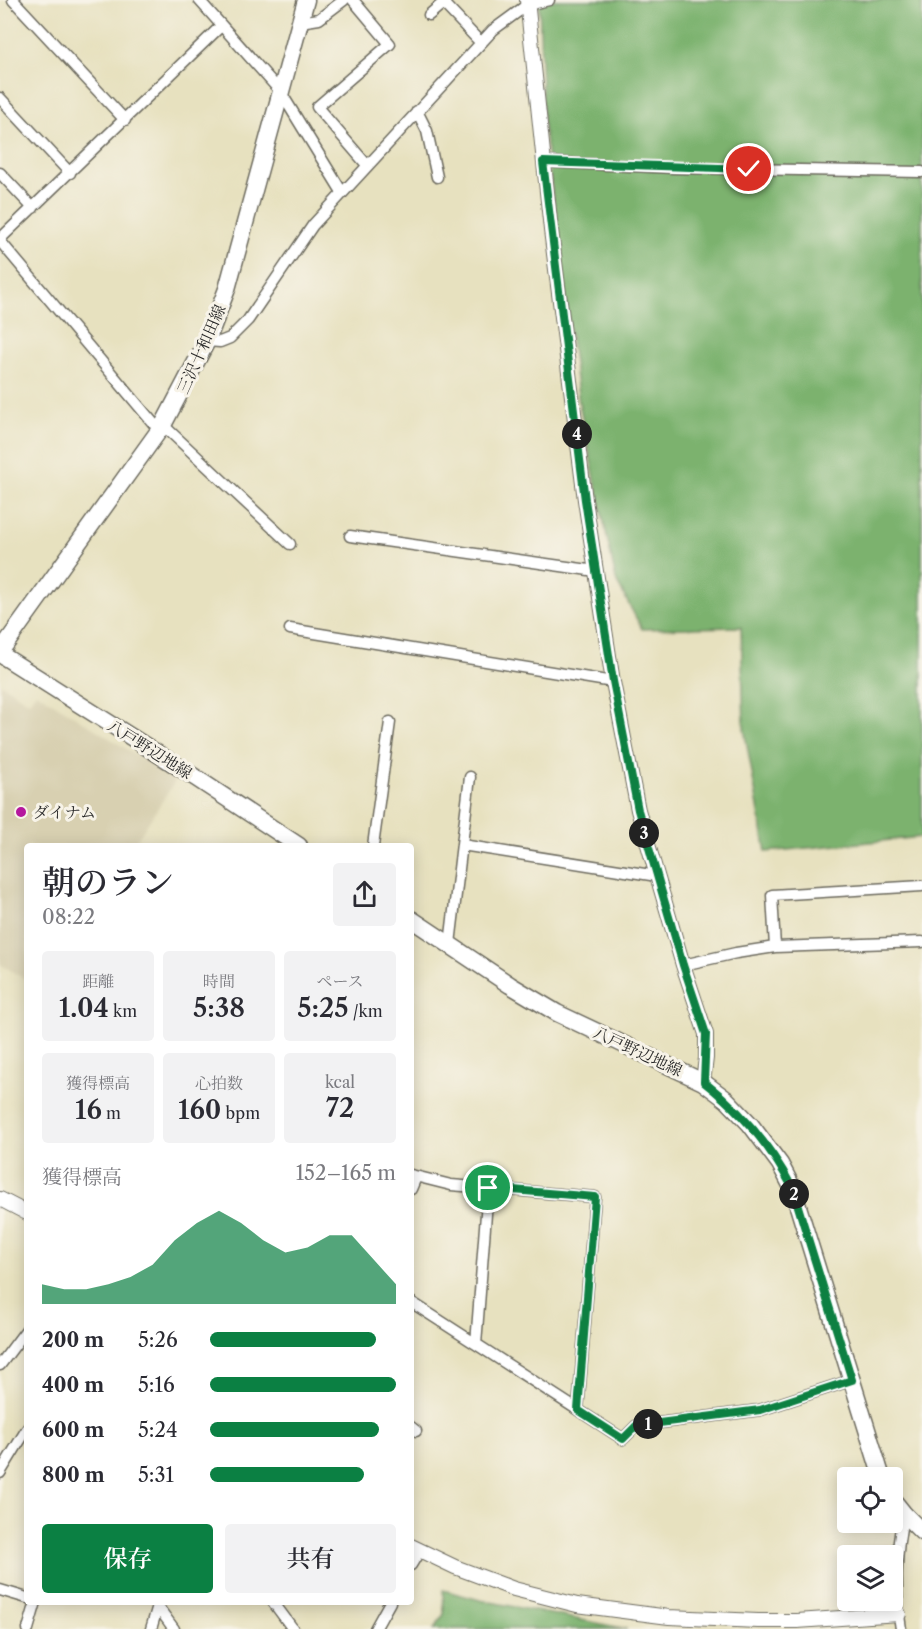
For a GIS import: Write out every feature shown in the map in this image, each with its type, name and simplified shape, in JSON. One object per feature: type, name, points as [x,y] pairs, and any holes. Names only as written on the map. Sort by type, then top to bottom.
[{"type":"main road","name":"三沢十和田線","points":[[0,653],[161,428],[207,341],[227,289],[306,0]]},
{"type":"main road","name":"八戸野辺地線","points":[[0,653],[294,843]]},
{"type":"main road","name":"八戸野辺地線","points":[[414,922],[510,985],[557,1012],[704,1082],[727,1100],[750,1124],[780,1164],[788,1179],[803,1219],[879,1467]]},
{"type":"main road","points":[[904,1514],[922,1532]]},
{"type":"street","points":[[13,0],[125,120]]},
{"type":"street","points":[[199,0],[280,91],[342,192]]},
{"type":"street","points":[[300,22],[319,19],[345,0]]},
{"type":"street","points":[[353,0],[390,44],[317,107],[367,165]]},
{"type":"street","points":[[207,341],[220,342],[231,338],[248,320],[313,225],[493,30],[527,3],[549,0]]},
{"type":"street","points":[[429,15],[444,1],[481,43]]},
{"type":"street","points":[[527,3],[543,162],[585,500],[613,681],[638,810],[683,965],[706,1034],[704,1082]]},
{"type":"street","points":[[221,26],[0,240],[161,428],[290,544]]},
{"type":"street","points":[[0,98],[70,173]]},
{"type":"street","points":[[417,111],[428,131],[438,177]]},
{"type":"street","points":[[543,162],[674,168],[922,172]]},
{"type":"street","points":[[0,172],[33,208]]},
{"type":"street","points":[[350,536],[596,572]]},
{"type":"street","points":[[290,629],[613,681]]},
{"type":"street","points":[[373,843],[390,722]]},
{"type":"street","points":[[450,944],[470,777]]},
{"type":"street","points":[[462,845],[657,876]]},
{"type":"street","points":[[775,947],[772,895],[922,886]]},
{"type":"street","points":[[683,965],[775,947],[922,942]]},
{"type":"street","points":[[414,1176],[451,1185],[595,1197],[578,1410]]},
{"type":"street","points":[[476,1344],[488,1188]]},
{"type":"street","points":[[0,1199],[24,1211]]},
{"type":"street","points":[[414,1304],[623,1439],[636,1426],[760,1410],[852,1380]]},
{"type":"street","points":[[0,1365],[24,1333]]},
{"type":"street","points":[[0,1473],[24,1434]]},
{"type":"street","points":[[901,1629],[898,1614],[898,1550],[904,1514]]},
{"type":"street","points":[[415,1548],[454,1567],[514,1589],[577,1605],[669,1617],[758,1621],[797,1621],[898,1614]]},
{"type":"street","points":[[0,1590],[24,1597]]},
{"type":"street","points":[[28,1629],[35,1605]]},
{"type":"street","points":[[151,1629],[159,1605]]},
{"type":"street","points":[[159,1605],[174,1629]]},
{"type":"street","points":[[275,1605],[293,1629]]},
{"type":"street","points":[[375,1629],[388,1605]]},
{"type":"shaded area","points":[[0,683],[29,702],[36,692],[176,780],[135,843],[24,843],[24,978],[0,964]]},
{"type":"green space","points":[[539,0],[922,0],[922,837],[766,852],[744,728],[741,627],[642,629],[616,580],[579,403],[543,120]]},
{"type":"green space","points":[[443,1590],[480,1600],[627,1629],[434,1629],[444,1614]]},
{"type":"place","name":"ダイナム","points":[[21,812]]},
{"type":"route","points":[[488,1188],[595,1197],[578,1410],[623,1439],[636,1426],[760,1410],[852,1380],[792,1187],[780,1164],[750,1124],[727,1100],[704,1082],[706,1034],[683,965],[638,810],[613,681],[585,500],[543,162],[749,169]]}]
